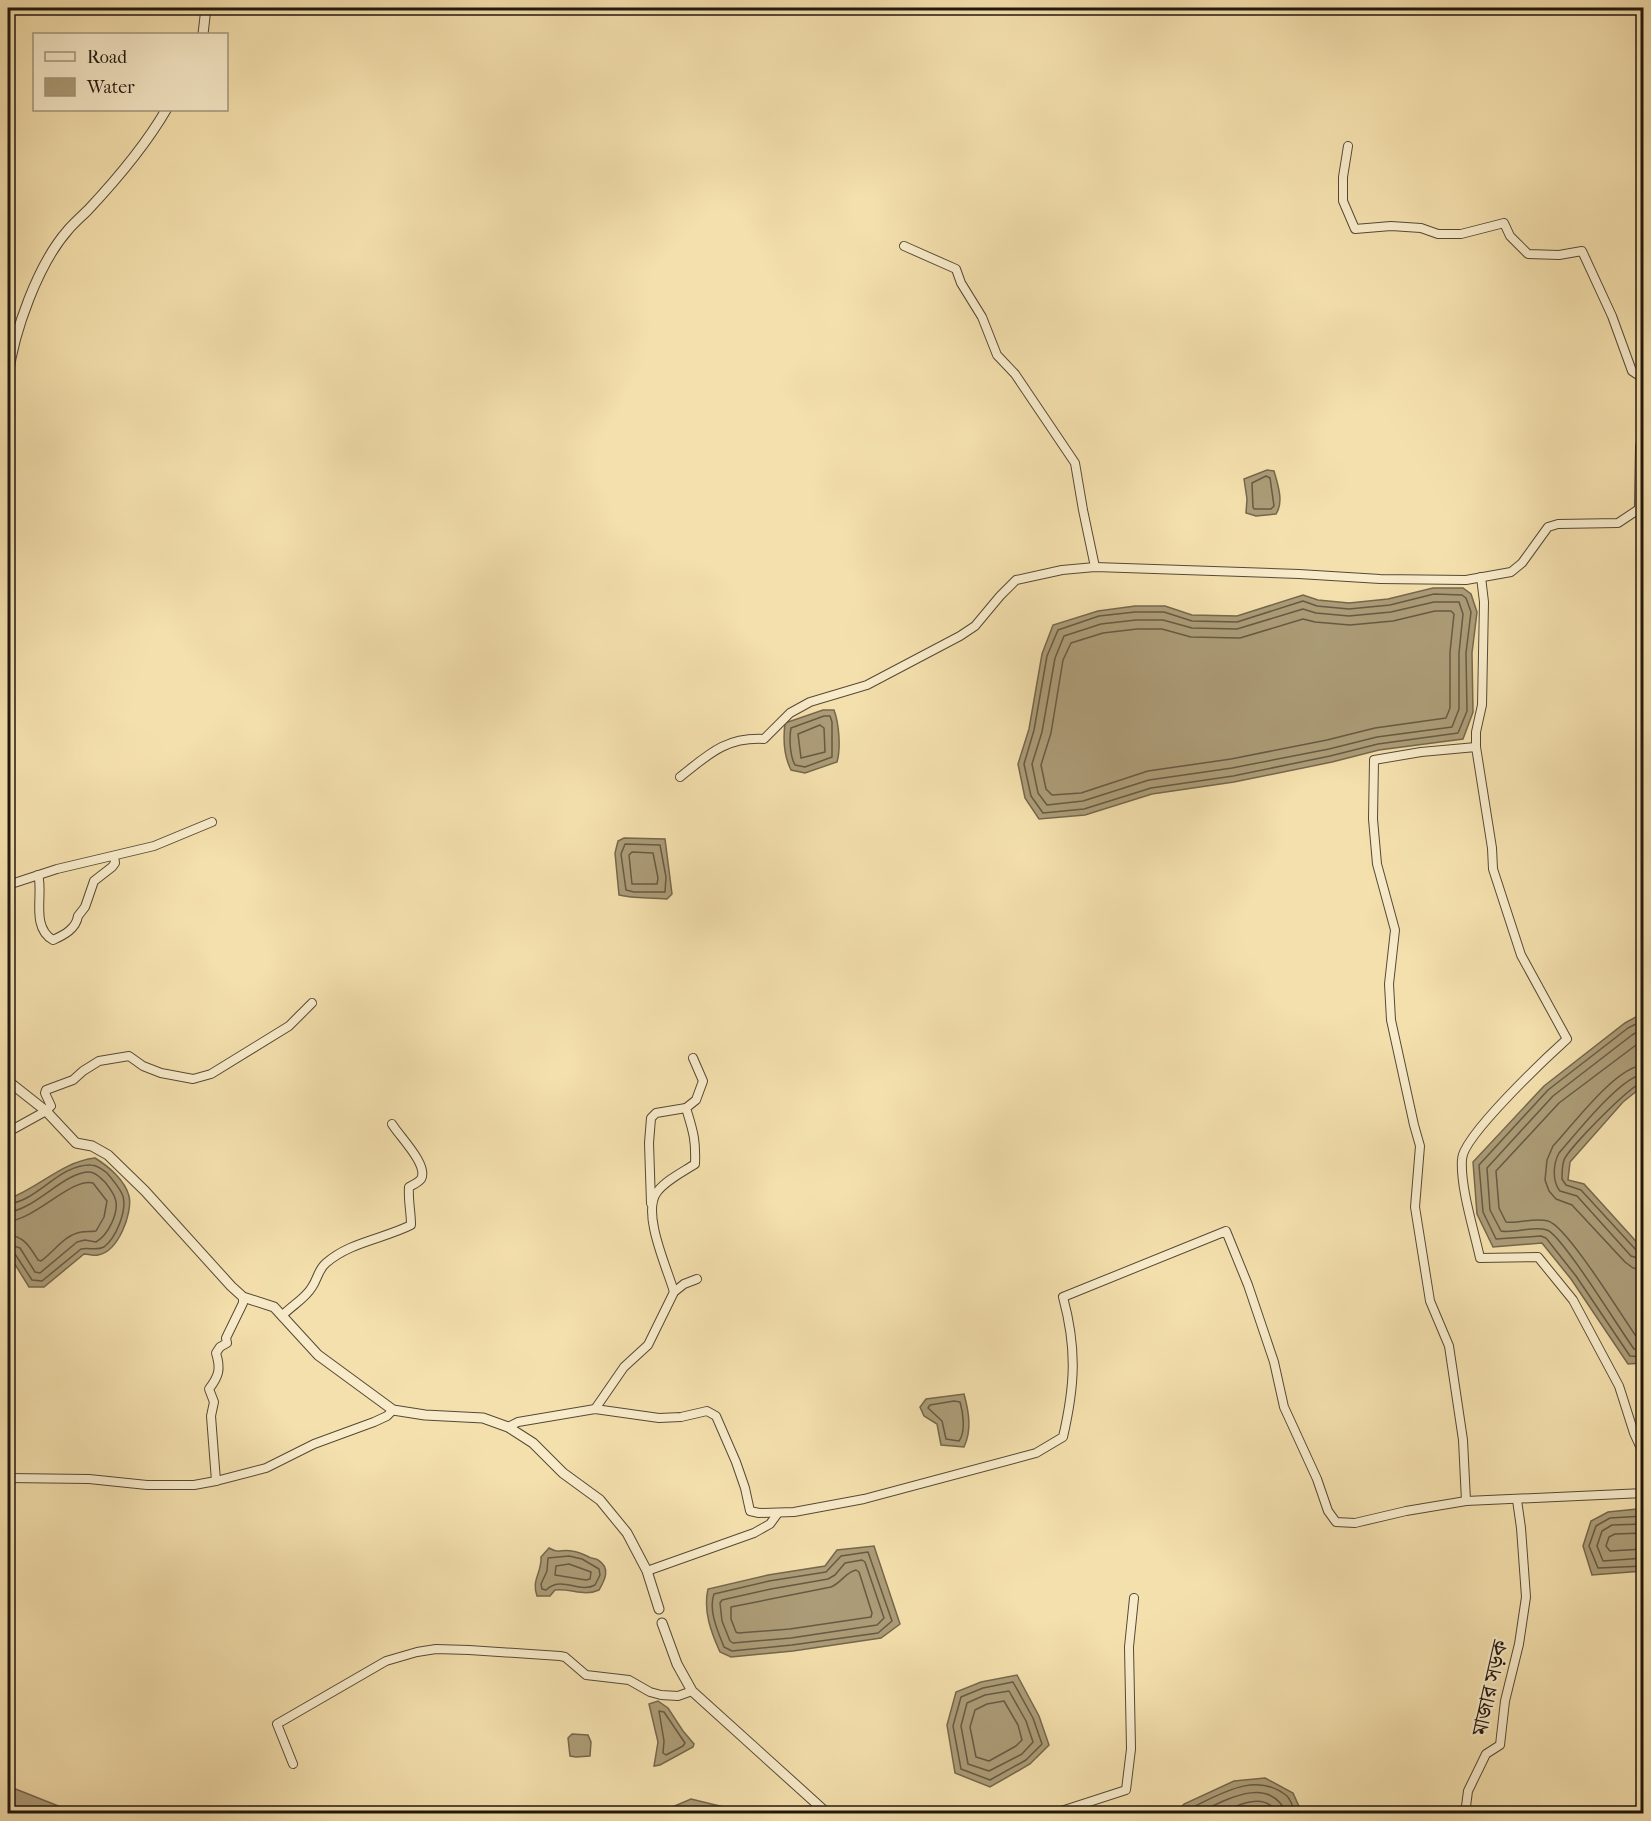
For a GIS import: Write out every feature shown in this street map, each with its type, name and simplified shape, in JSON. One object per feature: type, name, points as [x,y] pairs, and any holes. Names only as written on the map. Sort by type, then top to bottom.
[{"type":"street","points":[[203,33],[206,8]]},
{"type":"street","points":[[8,376],[18,330],[48,259],[67,231],[142,148],[165,111]]},
{"type":"street","points":[[1348,146],[1343,177],[1343,201],[1355,229],[1391,226],[1421,228],[1438,234],[1461,234],[1504,223],[1510,236],[1528,254],[1558,255],[1582,251],[1612,316],[1632,371],[1644,379]]},
{"type":"street","points":[[904,246],[956,269],[961,283],[982,317],[997,355],[1015,374],[1075,463],[1095,567]]},
{"type":"street","points":[[680,777],[714,750],[728,743],[750,738],[764,739],[790,713],[810,702],[867,685],[960,636],[975,626],[1016,580],[1062,570],[1095,567],[1299,573],[1404,580],[1466,580],[1511,572],[1522,563],[1548,527],[1558,524],[1618,523],[1639,510],[1640,446],[1644,428]]},
{"type":"street","points":[[1481,578],[1484,602],[1482,705],[1476,732],[1476,747],[1492,848],[1493,869],[1521,955],[1567,1039],[1537,1065],[1479,1131],[1461,1157],[1464,1186],[1480,1258],[1538,1257],[1573,1300],[1619,1386],[1644,1455]]},
{"type":"street","points":[[1466,1501],[1462,1440],[1449,1346],[1430,1301],[1415,1207],[1420,1146],[1391,1020],[1389,984],[1395,930],[1377,864],[1373,819],[1374,760],[1421,752],[1476,747]]},
{"type":"street","points":[[8,885],[38,875],[154,846],[212,822]]},
{"type":"street","points":[[38,875],[38,906],[42,925],[47,937],[52,940],[63,936],[73,928],[78,916],[85,908],[94,881],[112,867],[115,863],[114,856]]},
{"type":"street","points":[[8,1132],[51,1106],[45,1093],[46,1090],[73,1080],[99,1061],[129,1056],[143,1066],[161,1073],[193,1079],[211,1074],[289,1026],[312,1003]]},
{"type":"street","points":[[674,1292],[656,1239],[652,1210],[651,1118],[656,1113],[686,1108],[696,1100],[703,1081],[693,1058]]},
{"type":"street","points":[[8,1081],[46,1111],[76,1143],[92,1146],[108,1155],[145,1191],[243,1297],[274,1307],[318,1355],[393,1410],[425,1415],[483,1418],[508,1427],[533,1443],[563,1473],[600,1500],[627,1533],[647,1571],[659,1609]]},
{"type":"street","points":[[652,1210],[656,1193],[675,1176],[695,1164],[696,1142],[686,1108]]},
{"type":"street","points":[[282,1316],[302,1300],[312,1287],[319,1270],[327,1262],[361,1244],[411,1225],[409,1187],[421,1180],[421,1164],[392,1124]]},
{"type":"street","points":[[508,1427],[518,1422],[595,1409],[659,1418],[681,1417],[707,1411],[716,1416],[736,1462],[750,1511],[778,1513],[864,1499],[1036,1453],[1063,1437],[1070,1407],[1074,1364],[1072,1332],[1063,1297],[1226,1231],[1248,1285],[1274,1362],[1284,1407],[1317,1479],[1328,1510],[1336,1522],[1355,1523],[1406,1511],[1466,1501],[1644,1493]]},
{"type":"street","points":[[595,1409],[624,1367],[648,1345],[674,1292],[684,1284],[697,1279]]},
{"type":"street","points":[[216,1481],[211,1416],[214,1402],[209,1389],[220,1367],[216,1353],[227,1343],[226,1338],[243,1303],[243,1297]]},
{"type":"street","points":[[8,1478],[89,1479],[147,1485],[195,1485],[266,1468],[314,1444],[374,1422],[387,1416],[393,1410]]},
{"type":"street","name":"মাজার সড়ক","points":[[1465,1814],[1468,1791],[1486,1754],[1500,1745],[1505,1701],[1519,1644],[1526,1597],[1521,1528],[1516,1500]]},
{"type":"street","points":[[647,1571],[754,1533],[770,1524],[778,1513]]},
{"type":"street","points":[[1052,1814],[1126,1790],[1131,1749],[1129,1647],[1134,1598]]},
{"type":"street","points":[[662,1623],[677,1664],[692,1691],[828,1814]]},
{"type":"street","points":[[293,1764],[277,1724],[386,1661],[417,1652],[469,1650],[560,1656],[586,1675],[629,1680],[650,1692],[661,1695],[678,1696],[692,1691]]},
{"type":"water","points":[[1267,470],[1274,471],[1280,493],[1280,504],[1276,514],[1256,516],[1246,513],[1247,499],[1244,479]]},
{"type":"water","points":[[1433,588],[1463,588],[1471,594],[1477,612],[1472,653],[1473,712],[1463,739],[1379,750],[1234,782],[1152,794],[1085,815],[1039,819],[1025,798],[1018,764],[1029,729],[1042,654],[1053,625],[1098,611],[1135,606],[1165,606],[1192,615],[1237,616],[1303,595],[1318,600],[1349,603],[1388,599]]},
{"type":"water","points":[[823,710],[834,710],[836,715],[839,743],[837,762],[805,773],[791,770],[785,747],[785,723]]},
{"type":"water","points":[[624,838],[665,839],[672,894],[667,899],[619,895],[615,853],[618,841]]},
{"type":"water","points":[[1643,1013],[1643,1086],[1623,1102],[1570,1162],[1568,1180],[1584,1184],[1643,1249],[1643,1363],[1628,1364],[1571,1279],[1542,1243],[1493,1247],[1477,1214],[1473,1162],[1544,1086],[1625,1023]]},
{"type":"water","points":[[95,1158],[124,1184],[129,1196],[129,1212],[118,1239],[105,1252],[96,1255],[84,1254],[44,1287],[29,1287],[8,1253],[8,1199],[71,1165]]},
{"type":"water","points":[[964,1394],[969,1421],[967,1441],[964,1447],[941,1445],[937,1424],[924,1416],[920,1407],[926,1399]]},
{"type":"water","points":[[1637,1509],[1643,1511],[1643,1571],[1592,1575],[1583,1546],[1591,1521],[1608,1512]]},
{"type":"water","points":[[874,1546],[900,1624],[881,1638],[793,1651],[731,1657],[720,1652],[707,1613],[708,1589],[768,1575],[825,1566],[837,1550]]},
{"type":"water","points":[[549,1548],[555,1551],[577,1552],[602,1563],[606,1574],[599,1590],[583,1593],[555,1590],[550,1596],[537,1596],[535,1585],[541,1557]]},
{"type":"water","points":[[1017,1675],[1039,1716],[1049,1745],[1030,1764],[990,1787],[955,1773],[947,1725],[956,1692],[981,1682]]},
{"type":"water","points":[[658,1701],[668,1708],[694,1744],[693,1747],[654,1766],[658,1742],[649,1704]]},
{"type":"water","points":[[572,1734],[588,1735],[591,1742],[590,1756],[570,1756],[568,1738]]},
{"type":"water","points":[[1265,1778],[1293,1793],[1302,1813],[1176,1813],[1184,1804],[1234,1781]]},
{"type":"water","points":[[8,1786],[76,1813],[8,1813]]},
{"type":"water","points":[[691,1799],[732,1809],[738,1813],[658,1813]]}]
